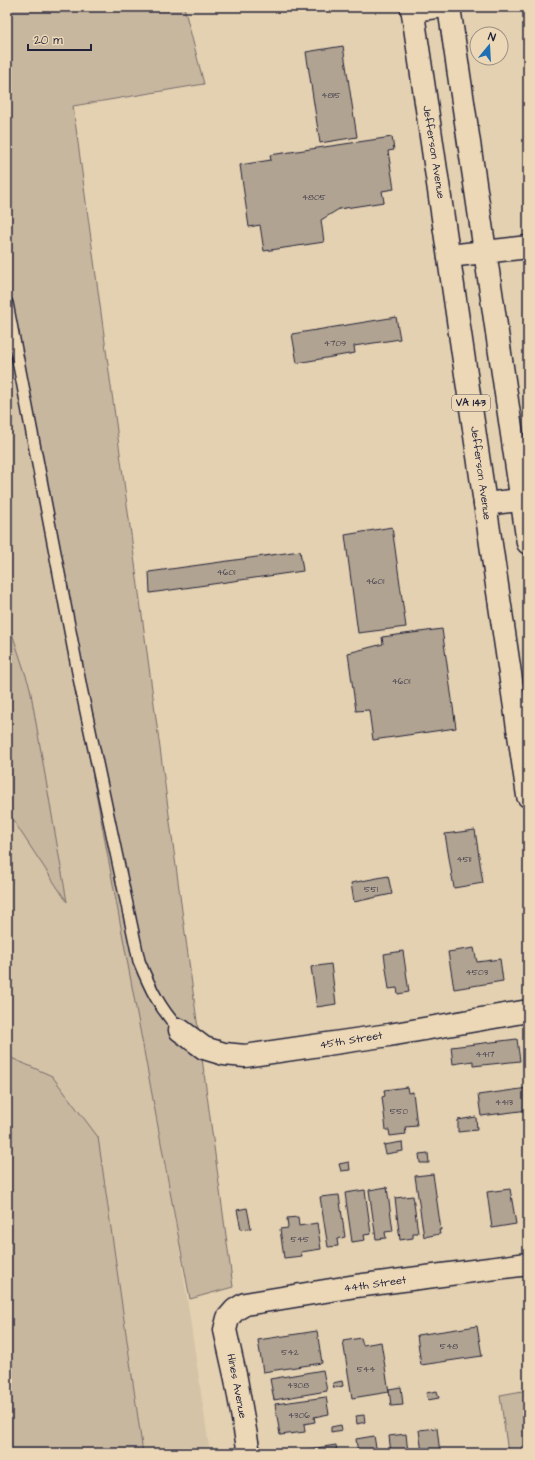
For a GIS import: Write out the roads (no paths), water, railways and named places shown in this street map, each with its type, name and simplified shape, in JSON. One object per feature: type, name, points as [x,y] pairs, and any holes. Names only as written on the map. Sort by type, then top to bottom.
[{"type":"main road","points":[[412,9],[437,7]]},
{"type":"main road","name":"VA 143","points":[[448,7],[485,252],[525,500],[528,543]]},
{"type":"main road","name":"Jefferson Avenue","points":[[412,9],[485,504],[525,750],[528,796]]},
{"type":"main road","points":[[449,256],[528,247]]},
{"type":"main road","points":[[485,504],[525,500]]},
{"type":"main road","name":"45th Street","points":[[180,1030],[204,1048],[224,1054],[245,1056],[389,1035],[528,1012]]},
{"type":"main road","name":"44th Street","points":[[228,1318],[235,1310],[245,1304],[356,1286],[528,1264]]},
{"type":"main road","name":"Hines Avenue","points":[[228,1318],[225,1330],[236,1379],[249,1453]]},
{"type":"lane","points":[[7,303],[81,688],[139,961],[151,991],[168,1018],[180,1030]]}]
